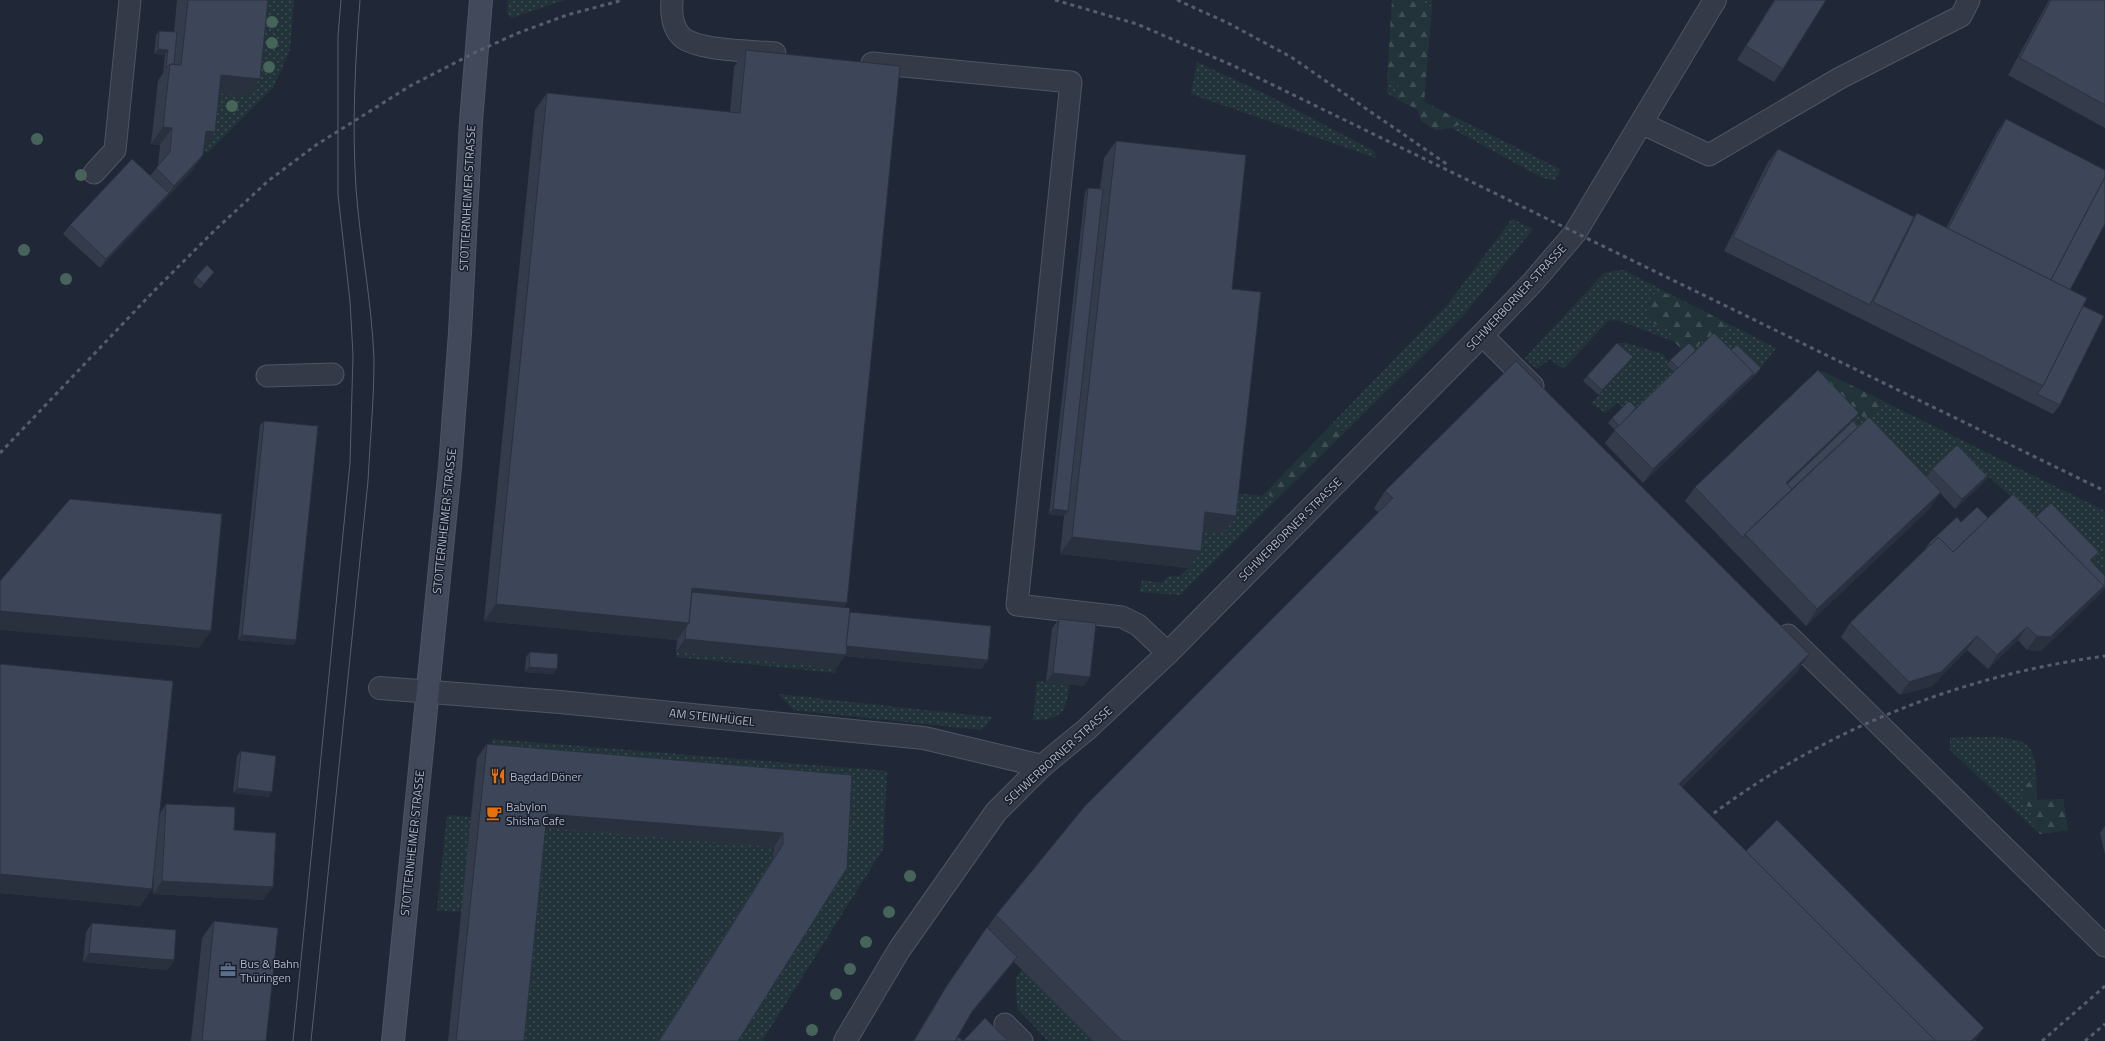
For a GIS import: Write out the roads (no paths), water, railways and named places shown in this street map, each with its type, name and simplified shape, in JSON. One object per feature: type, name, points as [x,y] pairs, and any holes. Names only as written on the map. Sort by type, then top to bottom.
[{"type":"main road","name":"STOTTERNHEIMER STRASSE","points":[[393,1041],[456,388],[470,121],[481,0]]},
{"type":"street","name":"SCHWERBORNER STRASSE","points":[[844,1041],[900,950],[996,812],[1042,766],[1087,729],[1168,653],[1482,335],[1533,282],[1576,233],[1715,0]]},
{"type":"street","name":"AM STEINHÜGEL","points":[[380,688],[427,693],[560,702],[924,738],[1042,766]]},
{"type":"lane","points":[[94,174],[115,150],[130,0]]},
{"type":"lane","points":[[672,0],[672,16],[676,30],[682,37],[694,44],[794,55]]},
{"type":"lane","points":[[1641,123],[1710,155],[1840,78],[1961,16],[1970,0]]},
{"type":"lane","points":[[849,61],[1071,82],[1017,605],[1122,617],[1138,624],[1168,653]]},
{"type":"lane","points":[[1482,335],[1548,400]]},
{"type":"lane","points":[[267,376],[333,374]]},
{"type":"lane","points":[[1776,624],[2105,946]]},
{"type":"lane","points":[[1005,1024],[1022,1041]]},
{"type":"tram line","points":[[293,1041],[350,463],[353,355],[350,301],[338,195],[338,36],[341,0]]},
{"type":"tram line","points":[[311,1041],[368,481],[373,390],[373,338],[358,209],[354,141],[360,0]]},
{"type":"railway","points":[[0,453],[153,292],[215,230],[268,181],[316,145],[410,86],[476,52],[518,33],[567,15],[623,0]]},
{"type":"railway","points":[[1055,0],[1137,24],[1234,66],[2105,491]]},
{"type":"railway","points":[[1177,0],[1228,23],[1291,57],[1448,165]]},
{"type":"railway","points":[[1701,823],[1746,790],[1794,761],[1842,735],[1892,712],[1944,693],[1996,678],[2050,665],[2105,656]]},
{"type":"railway","points":[[2042,1041],[2105,986]]},
{"type":"railway","points":[[2085,1041],[2105,1024]]},
{"type":"place","name":"Bagdad Döner","points":[[498,776]]},
{"type":"place","name":"Babylon Shisha Cafe","points":[[494,813]]},
{"type":"place","name":"Bus & Bahn Thüringen","points":[[228,970]]}]
